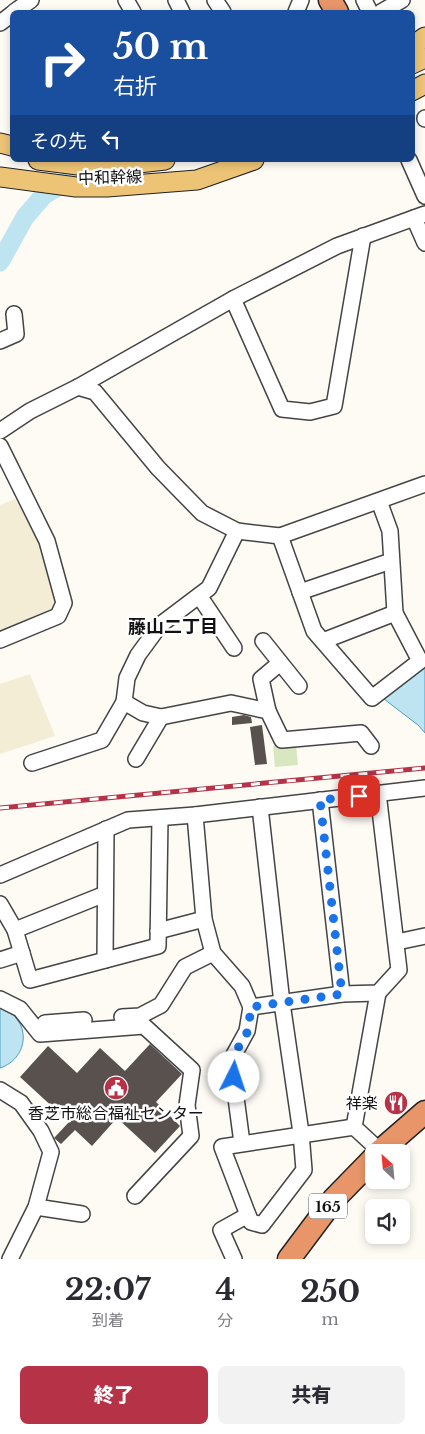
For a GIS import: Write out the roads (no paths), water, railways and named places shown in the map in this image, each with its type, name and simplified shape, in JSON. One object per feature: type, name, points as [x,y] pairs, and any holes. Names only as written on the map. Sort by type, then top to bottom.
[{"type":"highway","name":"165","points":[[389,1144],[425,1112]]},
{"type":"highway","name":"165","points":[[289,1259],[334,1199],[365,1167]]},
{"type":"main road","points":[[415,45],[425,37]]},
{"type":"main road","name":"中和幹線","points":[[54,162],[86,166],[148,162]]},
{"type":"main road","name":"中和幹線","points":[[0,168],[27,174],[84,180],[129,178],[181,171],[213,162]]},
{"type":"main road","points":[[0,177],[76,187],[107,187],[197,180],[248,162]]},
{"type":"street","points":[[17,10],[31,0]]},
{"type":"street","points":[[384,10],[402,0]]},
{"type":"street","points":[[0,23],[10,15]]},
{"type":"street","points":[[410,162],[425,196]]},
{"type":"street","points":[[0,431],[30,411],[78,387],[233,299],[336,246],[419,216],[425,243]]},
{"type":"street","points":[[233,299],[282,409],[310,412],[334,406],[363,236]]},
{"type":"street","points":[[0,341],[21,337],[14,314]]},
{"type":"street","points":[[78,387],[95,392],[158,468],[202,513],[237,531],[280,536],[425,484]]},
{"type":"street","points":[[0,446],[47,541],[64,603],[58,616],[0,640]]},
{"type":"street","points":[[280,536],[314,631],[372,698],[420,661],[395,613],[390,531],[378,501]]},
{"type":"street","points":[[32,763],[102,740],[124,702],[127,678],[138,654],[160,625],[200,597],[209,588],[237,531]]},
{"type":"street","points":[[300,592],[391,561]]},
{"type":"street","points":[[200,597],[234,648]]},
{"type":"street","points":[[323,641],[395,613]]},
{"type":"street","points":[[263,641],[299,686]]},
{"type":"street","points":[[280,662],[261,679],[268,711],[282,740],[361,733],[371,746]]},
{"type":"street","points":[[124,702],[143,714],[161,717],[231,702],[268,711]]},
{"type":"street","points":[[136,759],[161,717]]},
{"type":"street","points":[[0,875],[128,820],[195,815],[425,788]]},
{"type":"street","points":[[354,1127],[378,993],[399,970],[378,793]]},
{"type":"street","points":[[320,800],[342,994]]},
{"type":"street","points":[[260,807],[282,1003],[301,1134],[304,1170],[262,1224],[251,1222],[222,1147],[301,1134],[354,1127]]},
{"type":"street","points":[[195,815],[204,919],[213,952],[242,986],[251,1007],[248,1031],[231,1060],[242,1143]]},
{"type":"street","points":[[0,904],[15,930],[30,980],[158,946],[160,818]]},
{"type":"street","points":[[105,960],[106,828]]},
{"type":"street","points":[[15,930],[105,894]]},
{"type":"street","points":[[158,931],[204,919]]},
{"type":"street","points":[[397,942],[425,936]]},
{"type":"street","points":[[45,1023],[140,1016],[161,1005],[185,967],[213,952]]},
{"type":"street","points":[[0,960],[22,953]]},
{"type":"street","points":[[251,1007],[342,994],[378,993]]},
{"type":"street","points":[[0,999],[20,1008],[40,1034],[144,1026],[192,1070],[186,1105],[191,1136],[135,1196]]},
{"type":"street","points":[[0,1090],[21,1102],[41,1131],[51,1152],[36,1207],[10,1259]]},
{"type":"street","points":[[354,1127],[369,1144]]},
{"type":"street","points":[[36,1207],[82,1214]]},
{"type":"street","points":[[234,1259],[221,1230],[248,1216]]},
{"type":"water","points":[[425,668],[425,733],[418,725],[384,699]]},
{"type":"water","points":[[0,1008],[18,1020],[23,1038],[22,1047],[17,1056],[10,1063],[0,1068]]},
{"type":"waterway","points":[[0,262],[25,217],[44,195],[101,162]]},
{"type":"railway","points":[[0,808],[425,768]]},
{"type":"place","name":"香芝市総合福祉センター","points":[[116,1088]]},
{"type":"place","name":"祥楽","points":[[396,1103]]},
{"type":"district","name":"藤山二丁目","points":[[173,627]]}]
